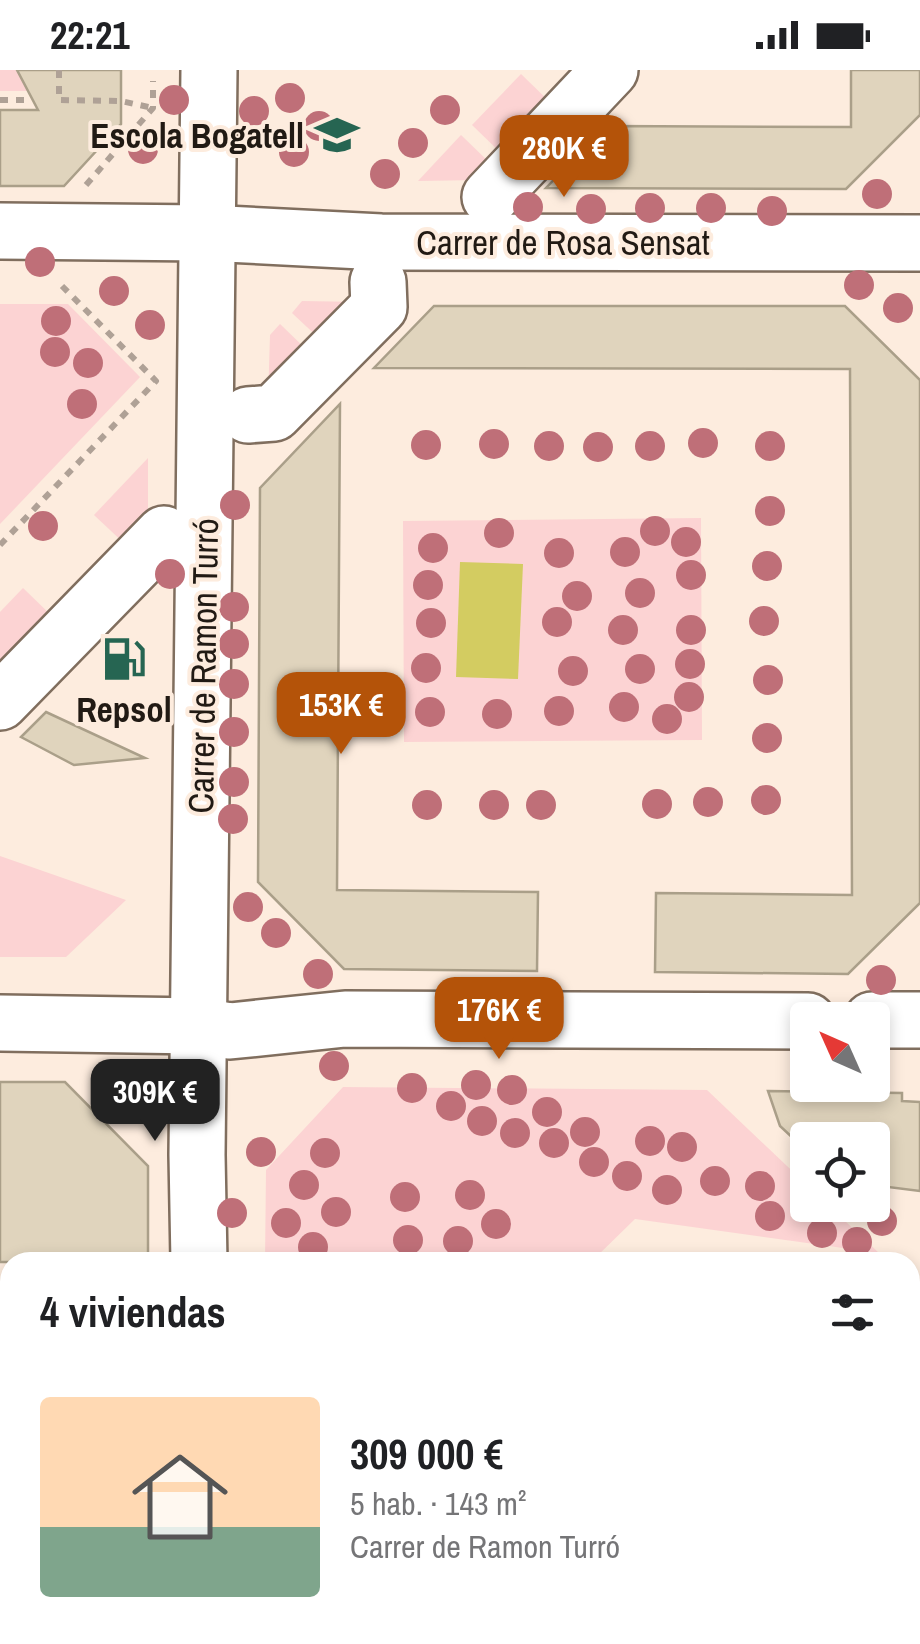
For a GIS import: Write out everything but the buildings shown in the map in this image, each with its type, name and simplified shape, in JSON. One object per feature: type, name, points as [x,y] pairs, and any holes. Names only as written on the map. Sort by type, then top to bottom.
[{"type":"street","name":"Carrer de Ramon Turró","points":[[199,1252],[209,70]]},
{"type":"street","points":[[490,197],[610,70]]},
{"type":"street","name":"Carrer de Rosa Sensat","points":[[0,231],[206,233],[380,242],[920,243]]},
{"type":"street","points":[[248,415],[274,413],[379,308],[378,282]]},
{"type":"street","points":[[0,702],[164,534]]},
{"type":"street","points":[[0,1024],[199,1026],[230,1031],[345,1019],[790,1021]]},
{"type":"street","points":[[890,1020],[920,1020]]},
{"type":"path","points":[[59,70],[59,100],[120,101],[153,108]]},
{"type":"path","points":[[85,187],[153,108],[153,81]]},
{"type":"path","points":[[0,100],[29,100]]},
{"type":"path","points":[[0,545],[156,381],[62,286]]},
{"type":"shaded area","points":[[0,70],[17,70],[28,91],[0,91]]},
{"type":"shaded area","points":[[521,74],[553,105],[504,156],[472,125]]},
{"type":"shaded area","points":[[461,135],[493,166],[479,180],[418,181]]},
{"type":"shaded area","points":[[302,301],[362,302],[323,342],[292,313]]},
{"type":"shaded area","points":[[0,304],[68,304],[140,377],[0,524]]},
{"type":"shaded area","points":[[280,324],[311,354],[268,399],[270,335]]},
{"type":"shaded area","points":[[148,458],[148,522],[126,545],[94,515]]},
{"type":"shaded area","points":[[701,518],[702,740],[404,742],[403,521]]},
{"type":"shaded area","points":[[460,562],[523,564],[518,679],[456,677]]},
{"type":"shaded area","points":[[23,588],[55,619],[7,668],[0,661],[0,612]]},
{"type":"shaded area","points":[[0,856],[126,900],[66,957],[0,957]]},
{"type":"shaded area","points":[[343,1087],[707,1090],[790,1169],[790,1222],[846,1222],[878,1252],[635,1219],[601,1252],[265,1252],[266,1170]]},
{"type":"place","name":"Escola Bogatell","points":[[337,135]]},
{"type":"place","name":"Repsol","points":[[124,659]]}]
